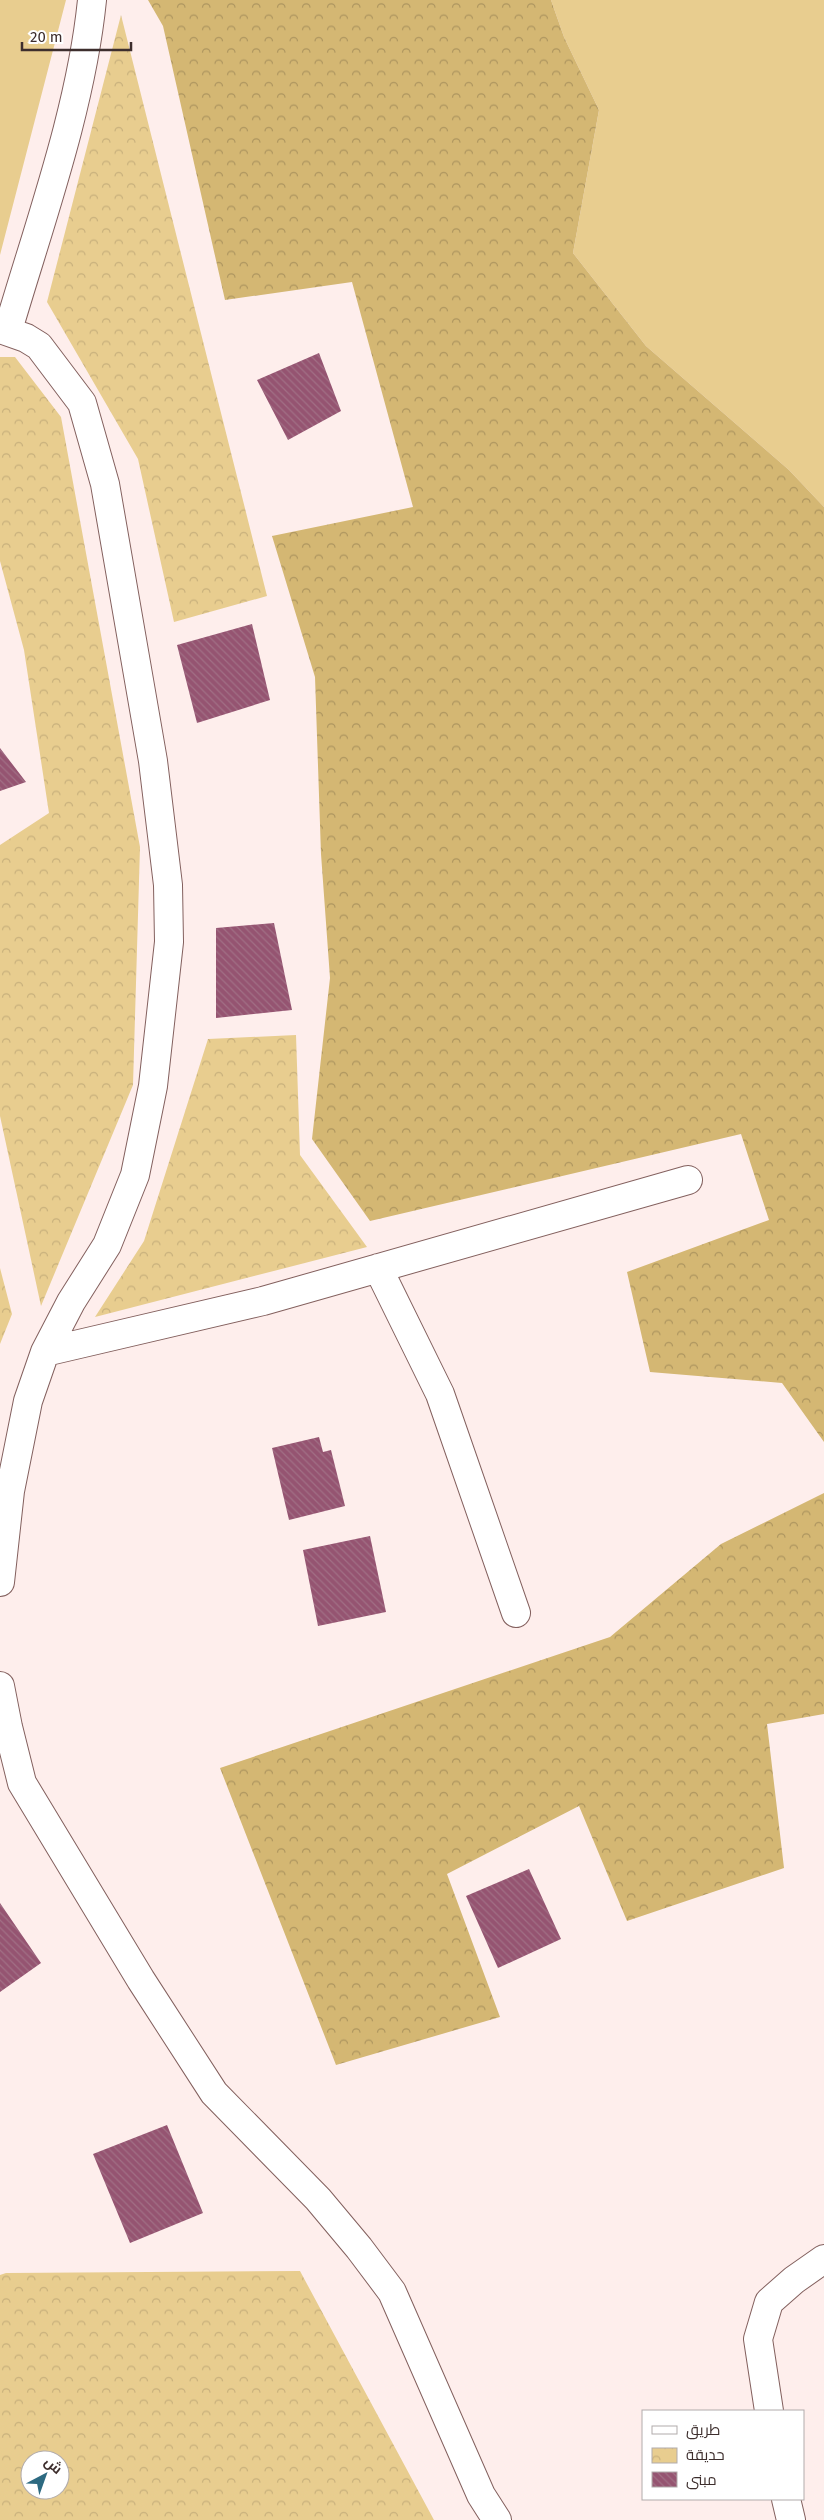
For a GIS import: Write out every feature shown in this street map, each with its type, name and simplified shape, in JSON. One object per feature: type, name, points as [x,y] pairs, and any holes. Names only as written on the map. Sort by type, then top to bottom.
[{"type":"street","points":[[0,1582],[12,1482],[28,1401],[45,1352],[71,1302],[107,1245],[136,1175],[154,1076],[169,942],[168,885],[154,761],[105,484],[82,403],[54,363],[39,346],[26,338],[4,330],[65,138],[90,27],[92,0]]},
{"type":"street","points":[[45,1352],[263,1301],[688,1180]]},
{"type":"street","points":[[378,1268],[440,1394],[516,1613]]},
{"type":"street","points":[[0,1686],[22,1783],[141,1980],[214,2093],[318,2199],[360,2248],[392,2292],[481,2495],[497,2520]]},
{"type":"street","points":[[769,2410],[758,2339],[769,2302],[794,2280],[824,2259]]},
{"type":"street","points":[[786,2500],[791,2520]]},
{"type":"green space","points":[[0,0],[66,0],[0,255]]},
{"type":"green space","points":[[148,0],[551,0],[564,37],[599,110],[573,253],[646,346],[789,470],[824,507],[824,1442],[782,1383],[650,1372],[627,1272],[769,1220],[741,1134],[370,1221],[312,1139],[330,978],[321,854],[315,677],[272,536],[413,507],[352,282],[225,300],[163,26]]},
{"type":"green space","points":[[551,0],[824,0],[824,507],[789,470],[646,346],[573,253],[599,110],[564,37]]},
{"type":"green space","points":[[121,15],[267,596],[174,622],[138,459],[47,302]]},
{"type":"green space","points":[[0,357],[15,357],[61,417],[140,847],[133,1085],[41,1306],[0,1116],[0,845],[49,813],[24,650],[0,561]]},
{"type":"green space","points":[[296,1035],[300,1155],[367,1247],[95,1317],[144,1241],[208,1039]]},
{"type":"green space","points":[[0,1268],[12,1314],[0,1344]]},
{"type":"green space","points":[[824,1493],[824,1714],[767,1724],[784,1868],[627,1921],[579,1806],[447,1874],[500,2017],[336,2065],[220,1768],[610,1637],[721,1544]]},
{"type":"green space","points":[[300,2271],[434,2520],[0,2520],[0,2275],[6,2273]]},
{"type":"building","points":[[319,353],[341,411],[288,440],[257,380]]},
{"type":"building","points":[[252,624],[270,700],[197,723],[177,645]]},
{"type":"building","points":[[0,748],[26,782],[0,791]]},
{"type":"building","points":[[274,923],[292,1010],[216,1018],[216,928]]},
{"type":"building","points":[[319,1437],[323,1452],[331,1450],[345,1506],[289,1520],[272,1448]]},
{"type":"building","points":[[370,1536],[386,1612],[318,1626],[303,1550]]},
{"type":"building","points":[[529,1869],[561,1939],[498,1968],[466,1896]]},
{"type":"building","points":[[0,1903],[41,1963],[0,1992]]},
{"type":"building","points":[[167,2125],[203,2213],[130,2243],[93,2154]]}]
